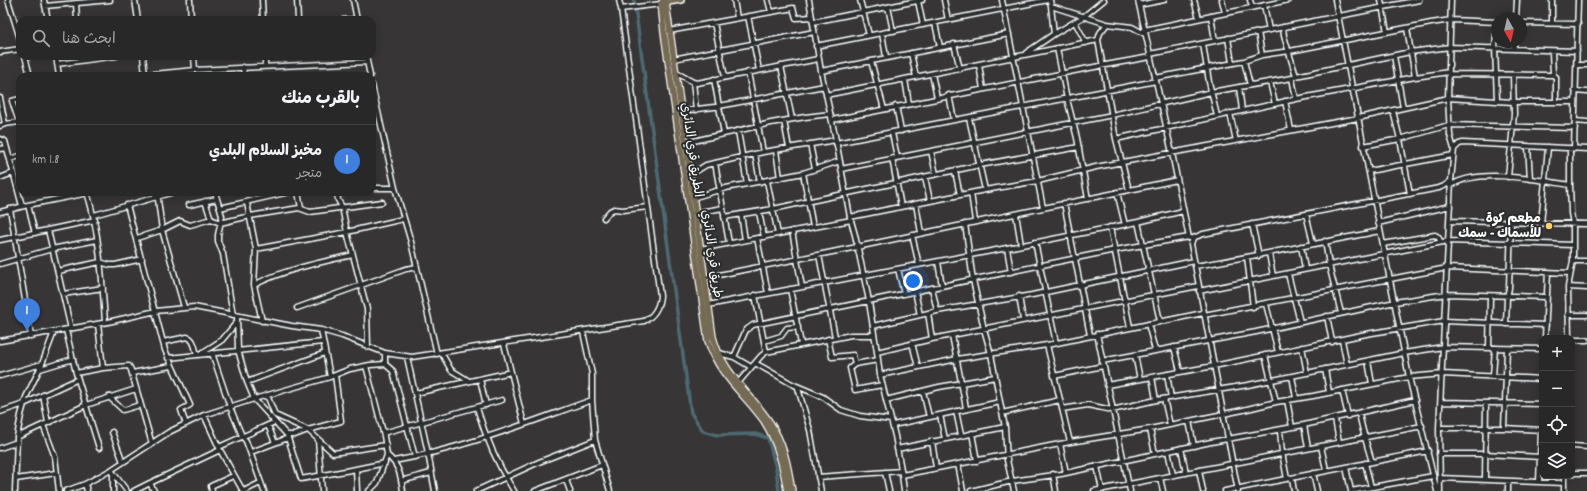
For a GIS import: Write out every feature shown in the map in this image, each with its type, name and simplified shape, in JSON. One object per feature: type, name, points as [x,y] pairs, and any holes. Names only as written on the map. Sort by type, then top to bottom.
[{"type":"highway","name":"طريق قري الدائري","points":[[663,2],[681,111],[694,213],[713,337],[728,370],[761,410],[777,434],[787,460],[792,491]]},
{"type":"highway","name":"الطريق قري الدائري","points":[[663,2],[691,228],[708,341],[713,355],[723,372],[763,420],[774,438],[781,460],[787,491]]},
{"type":"main road","points":[[663,2],[682,0]]},
{"type":"street","points":[[8,0],[16,26]]},
{"type":"street","points":[[44,0],[47,16]]},
{"type":"street","points":[[46,6],[110,0]]},
{"type":"street","points":[[135,0],[137,16]]},
{"type":"street","points":[[190,0],[191,16]]},
{"type":"street","points":[[262,0],[263,16]]},
{"type":"street","points":[[297,0],[298,16]]},
{"type":"street","points":[[353,0],[356,16]]},
{"type":"street","points":[[0,341],[98,324],[156,311],[194,307],[262,321],[339,334],[385,353],[407,357],[440,354],[644,321],[653,315],[657,309],[660,296],[619,0]]},
{"type":"street","points":[[734,0],[738,18]]},
{"type":"street","points":[[768,0],[770,12]]},
{"type":"street","points":[[809,0],[820,71],[832,120],[845,194],[873,326],[880,376],[892,423],[904,491]]},
{"type":"street","points":[[860,0],[869,35]]},
{"type":"street","points":[[813,22],[888,7],[906,1],[920,0],[923,25]]},
{"type":"street","points":[[944,0],[948,20]]},
{"type":"street","points":[[1002,0],[1043,208]]},
{"type":"street","points":[[816,46],[1049,0],[1054,34]]},
{"type":"street","points":[[1026,54],[1054,34],[1083,17],[1104,0]]},
{"type":"street","points":[[1138,0],[1172,153],[1238,490]]},
{"type":"street","points":[[1139,5],[1164,0]]},
{"type":"street","points":[[1194,0],[1199,18]]},
{"type":"street","points":[[1222,0],[1225,13]]},
{"type":"street","points":[[1250,0],[1252,7]]},
{"type":"street","points":[[1051,6],[1107,24],[1128,26],[1145,32],[1199,18],[1289,0]]},
{"type":"street","points":[[1335,0],[1346,64],[1369,171],[1409,377],[1428,451],[1436,491]]},
{"type":"street","points":[[1381,0],[1387,32]]},
{"type":"street","points":[[832,120],[949,95],[1062,74],[1400,2],[1419,0]]},
{"type":"street","points":[[1440,491],[1439,454],[1444,321],[1448,268],[1450,186],[1454,148],[1451,142],[1448,98],[1451,0]]},
{"type":"street","points":[[1516,12],[1517,0]]},
{"type":"street","points":[[1552,0],[1552,23]]},
{"type":"street","points":[[1569,335],[1568,287],[1573,261],[1574,224],[1571,213],[1570,185],[1572,148],[1575,128],[1578,0]]},
{"type":"street","points":[[621,9],[663,2]]},
{"type":"street","points":[[76,3],[77,16]]},
{"type":"street","points":[[1264,5],[1268,30]]},
{"type":"street","points":[[888,7],[893,31]]},
{"type":"street","points":[[669,31],[792,8],[796,18],[812,17]]},
{"type":"street","points":[[748,16],[758,70]]},
{"type":"street","points":[[1211,16],[1215,41]]},
{"type":"street","points":[[689,175],[704,166],[763,152],[892,133],[1067,99],[1244,61],[1262,55],[1290,52],[1451,20],[1491,22]]},
{"type":"street","points":[[935,22],[940,47]]},
{"type":"street","points":[[1075,22],[1086,43]]},
{"type":"street","points":[[714,23],[725,77]]},
{"type":"street","points":[[1527,23],[1578,24]]},
{"type":"street","points":[[1107,24],[1100,33],[1098,40],[1104,65],[1116,139],[1129,190]]},
{"type":"street","points":[[1283,27],[1284,36],[1290,52],[1296,99]]},
{"type":"street","points":[[1407,28],[1415,77]]},
{"type":"street","points":[[673,59],[814,32]]},
{"type":"street","points":[[1258,32],[1262,55]]},
{"type":"street","points":[[882,33],[886,57]]},
{"type":"street","points":[[820,71],[1009,34]]},
{"type":"street","points":[[1228,38],[1232,63]]},
{"type":"street","points":[[826,95],[1098,40]]},
{"type":"street","points":[[954,44],[960,69]]},
{"type":"street","points":[[1204,44],[1206,68],[1217,116]]},
{"type":"street","points":[[841,169],[895,157],[1112,115],[1212,92],[1270,82],[1346,64],[1410,52],[1450,46],[1491,48]]},
{"type":"street","points":[[1057,48],[1072,123],[1079,147],[1088,199]]},
{"type":"street","points":[[1497,100],[1495,48],[1577,51]]},
{"type":"street","points":[[0,52],[16,50]]},
{"type":"street","points":[[1552,51],[1553,75],[1556,77],[1556,101]]},
{"type":"street","points":[[911,53],[916,77]]},
{"type":"street","points":[[1394,56],[1403,108]]},
{"type":"street","points":[[675,72],[693,82],[818,58]]},
{"type":"street","points":[[26,60],[29,72]]},
{"type":"street","points":[[56,60],[59,72]]},
{"type":"street","points":[[57,64],[86,60]]},
{"type":"street","points":[[143,60],[145,72]]},
{"type":"street","points":[[194,60],[195,70]]},
{"type":"street","points":[[264,60],[265,66]]},
{"type":"street","points":[[871,61],[884,109]]},
{"type":"street","points":[[1244,61],[1250,85]]},
{"type":"street","points":[[175,72],[243,67],[367,62],[369,72]]},
{"type":"street","points":[[978,65],[983,89]]},
{"type":"street","points":[[1576,65],[1587,65]]},
{"type":"street","points":[[781,66],[792,119]]},
{"type":"street","points":[[243,67],[244,72]]},
{"type":"street","points":[[748,72],[752,100],[763,152]]},
{"type":"street","points":[[1116,139],[1242,110],[1415,77],[1449,73],[1553,75]]},
{"type":"street","points":[[932,74],[937,98]]},
{"type":"street","points":[[1508,177],[1514,126],[1512,74]]},
{"type":"street","points":[[714,79],[724,134]]},
{"type":"street","points":[[905,79],[908,104]]},
{"type":"street","points":[[693,82],[696,110]]},
{"type":"street","points":[[1270,82],[1275,104]]},
{"type":"street","points":[[681,111],[719,106],[824,86]]},
{"type":"street","points":[[1239,87],[1242,110]]},
{"type":"street","points":[[1575,92],[1587,92]]},
{"type":"street","points":[[949,95],[954,120]]},
{"type":"street","points":[[700,249],[813,227],[984,190],[1038,181],[1096,167],[1358,118],[1448,98],[1513,102],[1575,102]]},
{"type":"street","points":[[0,100],[2,125],[16,123]]},
{"type":"street","points":[[16,100],[12,101],[16,113]]},
{"type":"street","points":[[1285,102],[1291,130]]},
{"type":"street","points":[[376,105],[395,188],[440,354],[451,370],[468,381]]},
{"type":"street","points":[[896,106],[901,131]]},
{"type":"street","points":[[1393,111],[1400,139],[1410,194]]},
{"type":"street","points":[[1230,113],[1236,141]]},
{"type":"street","points":[[685,143],[792,119],[830,114]]},
{"type":"street","points":[[969,118],[984,190]]},
{"type":"street","points":[[784,121],[789,148]]},
{"type":"street","points":[[1575,121],[1587,122]]},
{"type":"street","points":[[1363,146],[1400,139],[1449,125],[1575,128]]},
{"type":"street","points":[[738,131],[747,184]]},
{"type":"street","points":[[892,133],[901,207]]},
{"type":"street","points":[[0,138],[5,141],[16,180]]},
{"type":"street","points":[[1454,148],[1458,144],[1463,143],[1587,149]]},
{"type":"street","points":[[810,144],[815,169]]},
{"type":"street","points":[[1528,146],[1530,180]]},
{"type":"street","points":[[724,217],[759,212],[980,165],[1079,147]]},
{"type":"street","points":[[1541,224],[1548,147]]},
{"type":"street","points":[[0,149],[6,148]]},
{"type":"street","points":[[776,150],[780,178]]},
{"type":"street","points":[[931,151],[936,174]]},
{"type":"street","points":[[755,154],[760,182]]},
{"type":"street","points":[[1369,171],[1453,156]]},
{"type":"street","points":[[10,158],[16,157]]},
{"type":"street","points":[[692,198],[720,189],[803,173],[840,161]]},
{"type":"street","points":[[715,163],[729,243]]},
{"type":"street","points":[[955,171],[960,195]]},
{"type":"street","points":[[0,178],[13,173]]},
{"type":"street","points":[[803,173],[813,227]]},
{"type":"street","points":[[1450,186],[1458,181],[1478,176],[1508,177],[1570,185]]},
{"type":"street","points":[[925,177],[930,201]]},
{"type":"street","points":[[704,278],[797,260],[912,234],[1177,180]]},
{"type":"street","points":[[767,181],[778,234]]},
{"type":"street","points":[[1190,244],[1193,238],[1202,234],[1439,188],[1451,181]]},
{"type":"street","points":[[376,188],[395,188]]},
{"type":"street","points":[[1117,192],[1125,224]]},
{"type":"street","points":[[971,193],[975,221]]},
{"type":"street","points":[[20,196],[22,206]]},
{"type":"street","points":[[0,212],[72,196]]},
{"type":"street","points":[[88,196],[95,220],[103,288],[105,322]]},
{"type":"street","points":[[94,215],[152,196]]},
{"type":"street","points":[[158,196],[162,230],[184,308]]},
{"type":"street","points":[[216,196],[222,216],[218,242],[223,254],[237,322],[238,350],[243,370],[254,398],[288,436],[301,479],[303,480],[321,474],[385,463]]},
{"type":"street","points":[[220,208],[274,196]]},
{"type":"street","points":[[299,196],[301,208]]},
{"type":"street","points":[[338,196],[339,204],[342,207],[367,309],[368,347]]},
{"type":"street","points":[[189,205],[217,199]]},
{"type":"street","points":[[205,201],[211,219]]},
{"type":"street","points":[[137,238],[162,230],[180,221],[190,225],[211,219],[220,223],[250,216],[301,208],[310,212],[382,202]]},
{"type":"street","points":[[247,203],[256,249],[254,285],[262,321]]},
{"type":"street","points":[[1064,203],[1090,335]]},
{"type":"street","points":[[916,204],[921,233]]},
{"type":"street","points":[[28,205],[35,233]]},
{"type":"street","points":[[127,205],[168,358],[190,405],[181,410],[186,424]]},
{"type":"street","points":[[1378,223],[1450,206]]},
{"type":"street","points":[[604,218],[614,209],[623,210],[648,207]]},
{"type":"street","points":[[694,213],[722,208]]},
{"type":"street","points":[[10,209],[31,336]]},
{"type":"street","points":[[708,305],[938,262],[1138,222],[1183,211]]},
{"type":"street","points":[[759,212],[764,237]]},
{"type":"street","points":[[741,214],[745,240]]},
{"type":"street","points":[[1016,214],[1021,245]]},
{"type":"street","points":[[1306,214],[1313,243]]},
{"type":"street","points":[[256,249],[347,232],[403,219]]},
{"type":"street","points":[[0,240],[95,220]]},
{"type":"street","points":[[1449,221],[1511,224],[1587,224]]},
{"type":"street","points":[[1138,222],[1160,321]]},
{"type":"street","points":[[965,224],[974,280],[984,329],[991,354],[1005,427],[1007,454],[1014,491]]},
{"type":"street","points":[[1252,224],[1259,256]]},
{"type":"street","points":[[1506,324],[1511,224]]},
{"type":"street","points":[[1110,227],[1130,327]]},
{"type":"street","points":[[48,230],[63,294],[76,373],[99,448]]},
{"type":"street","points":[[792,231],[802,287]]},
{"type":"street","points":[[873,326],[937,311],[1046,292],[1148,270],[1259,256],[1313,243],[1380,231]]},
{"type":"street","points":[[912,234],[919,265]]},
{"type":"street","points":[[1383,244],[1435,235],[1442,242]]},
{"type":"street","points":[[734,357],[746,330],[753,325],[1115,250],[1189,237]]},
{"type":"street","points":[[757,238],[768,293]]},
{"type":"street","points":[[0,264],[19,260],[52,249],[97,240]]},
{"type":"street","points":[[1326,241],[1329,265],[1341,313]]},
{"type":"street","points":[[877,352],[912,343],[1050,314],[1153,295],[1288,274],[1305,269],[1385,255],[1448,241],[1573,245]]},
{"type":"street","points":[[1035,242],[1056,343]]},
{"type":"street","points":[[1301,246],[1305,269]]},
{"type":"street","points":[[1007,248],[1011,272]]},
{"type":"street","points":[[1269,253],[1274,276]]},
{"type":"street","points":[[254,285],[263,280],[319,263],[353,255]]},
{"type":"street","points":[[819,255],[835,337]]},
{"type":"street","points":[[1247,258],[1253,307]]},
{"type":"street","points":[[58,271],[100,262],[115,265],[142,259]]},
{"type":"street","points":[[1573,261],[1587,261]]},
{"type":"street","points":[[938,262],[942,286]]},
{"type":"street","points":[[297,308],[406,269],[417,267]]},
{"type":"street","points":[[880,376],[918,367],[1047,345],[1160,321],[1253,307],[1390,278],[1448,268],[1570,273]]},
{"type":"street","points":[[898,269],[904,294]]},
{"type":"street","points":[[1545,335],[1548,272]]},
{"type":"street","points":[[1288,274],[1300,322]]},
{"type":"street","points":[[1568,287],[1587,288]]},
{"type":"street","points":[[63,294],[103,288]]},
{"type":"street","points":[[932,288],[937,311]]},
{"type":"street","points":[[790,289],[801,344]]},
{"type":"street","points":[[916,291],[920,315]]},
{"type":"street","points":[[1102,361],[1273,328],[1395,302],[1446,294],[1547,297]]},
{"type":"street","points":[[755,295],[766,352]]},
{"type":"street","points":[[1020,296],[1023,320]]},
{"type":"street","points":[[1488,348],[1490,296]]},
{"type":"street","points":[[1266,304],[1278,352]]},
{"type":"street","points":[[928,313],[932,339]]},
{"type":"street","points":[[1568,315],[1587,315]]},
{"type":"street","points":[[1327,316],[1332,342]]},
{"type":"street","points":[[1107,385],[1214,366],[1399,328],[1444,321],[1546,325]]},
{"type":"street","points":[[198,355],[222,340],[237,322]]},
{"type":"street","points":[[98,324],[103,368]]},
{"type":"street","points":[[1148,324],[1155,350]]},
{"type":"street","points":[[764,341],[781,336],[787,328],[798,327]]},
{"type":"street","points":[[250,452],[275,443],[288,436],[341,421],[321,330]]},
{"type":"street","points":[[16,491],[17,440],[24,404],[41,367],[54,332]]},
{"type":"street","points":[[582,332],[592,374],[595,440],[610,491]]},
{"type":"street","points":[[1097,334],[1130,491]]},
{"type":"street","points":[[738,383],[766,352],[835,337],[874,335]]},
{"type":"street","points":[[952,335],[966,408]]},
{"type":"street","points":[[163,342],[186,336],[190,337],[198,355]]},
{"type":"street","points":[[828,339],[832,356],[853,355],[855,364]]},
{"type":"street","points":[[1342,340],[1347,365]]},
{"type":"street","points":[[1575,340],[1587,340]]},
{"type":"street","points":[[168,358],[323,342]]},
{"type":"street","points":[[912,343],[918,367]]},
{"type":"street","points":[[504,344],[524,424]]},
{"type":"street","points":[[1047,345],[1070,442]]},
{"type":"street","points":[[1174,347],[1180,371]]},
{"type":"street","points":[[1302,347],[1307,373]]},
{"type":"street","points":[[1062,409],[1088,405],[1112,410],[1156,400],[1219,390],[1368,361],[1404,352],[1443,347],[1539,349]]},
{"type":"street","points":[[1494,376],[1495,348]]},
{"type":"street","points":[[1504,428],[1507,349]]},
{"type":"street","points":[[212,353],[230,407],[242,436],[246,441],[264,491]]},
{"type":"street","points":[[247,382],[325,353]]},
{"type":"street","points":[[385,353],[385,364]]},
{"type":"street","points":[[719,353],[734,357],[752,367]]},
{"type":"street","points":[[1135,354],[1140,379]]},
{"type":"street","points":[[1264,355],[1276,402]]},
{"type":"street","points":[[407,357],[416,393],[435,491]]},
{"type":"street","points":[[0,376],[73,359]]},
{"type":"street","points":[[878,360],[855,364],[850,368],[855,390],[882,385]]},
{"type":"street","points":[[1368,361],[1372,384]]},
{"type":"street","points":[[755,363],[798,388],[823,397],[843,411],[892,423],[940,415],[966,408],[1000,402]]},
{"type":"street","points":[[66,491],[112,472],[123,462],[169,432],[204,415],[254,398],[332,376],[350,369],[385,364],[393,371],[414,457]]},
{"type":"street","points":[[76,373],[103,368],[127,366],[130,368],[152,444]]},
{"type":"street","points":[[132,373],[171,366]]},
{"type":"street","points":[[366,366],[386,445],[387,455],[377,484],[369,491]]},
{"type":"street","points":[[1054,376],[1103,366]]},
{"type":"street","points":[[1325,369],[1329,392]]},
{"type":"street","points":[[416,393],[511,372]]},
{"type":"street","points":[[1167,374],[1172,398]]},
{"type":"street","points":[[818,478],[885,472],[902,473],[977,461],[1070,442],[1150,429],[1276,402],[1409,377],[1442,374],[1539,378]]},
{"type":"street","points":[[1292,376],[1296,398]]},
{"type":"street","points":[[886,400],[995,377]]},
{"type":"street","points":[[1152,377],[1156,400]]},
{"type":"street","points":[[480,378],[486,405]]},
{"type":"street","points":[[0,412],[43,396],[78,379]]},
{"type":"street","points":[[798,388],[810,430],[821,491]]},
{"type":"street","points":[[0,448],[86,405],[136,389]]},
{"type":"street","points":[[1342,390],[1348,416]]},
{"type":"street","points":[[923,391],[929,417]]},
{"type":"street","points":[[267,395],[275,415],[308,430],[334,454],[386,445]]},
{"type":"street","points":[[43,396],[46,424],[53,451],[59,491]]},
{"type":"street","points":[[109,397],[123,410],[140,405]]},
{"type":"street","points":[[1164,399],[1170,424]]},
{"type":"street","points":[[383,433],[502,400]]},
{"type":"street","points":[[394,461],[486,437],[592,400]]},
{"type":"street","points":[[1002,413],[1060,400]]},
{"type":"street","points":[[1287,400],[1292,427]]},
{"type":"street","points":[[971,491],[1053,474],[1066,473],[1182,448],[1280,430],[1415,400]]},
{"type":"street","points":[[1441,402],[1539,404]]},
{"type":"street","points":[[1485,479],[1486,403]]},
{"type":"street","points":[[476,408],[496,461],[514,491]]},
{"type":"street","points":[[956,411],[961,435]]},
{"type":"street","points":[[1359,413],[1362,432],[1366,437],[1372,462]]},
{"type":"street","points":[[204,415],[233,476],[243,491],[260,483]]},
{"type":"street","points":[[940,415],[945,439]]},
{"type":"street","points":[[1335,418],[1339,442]]},
{"type":"street","points":[[1189,421],[1194,446]]},
{"type":"street","points":[[134,491],[242,436],[275,422]]},
{"type":"street","points":[[268,425],[275,443]]},
{"type":"street","points":[[1304,425],[1308,448]]},
{"type":"street","points":[[1094,491],[1422,426]]},
{"type":"street","points":[[897,449],[1005,427]]},
{"type":"street","points":[[1440,428],[1485,427],[1539,430]]},
{"type":"street","points":[[1150,429],[1155,454]]},
{"type":"street","points":[[1280,430],[1282,453],[1294,491]]},
{"type":"street","points":[[112,432],[123,462]]},
{"type":"street","points":[[972,433],[977,461]]},
{"type":"street","points":[[318,440],[322,491]]},
{"type":"street","points":[[476,491],[505,477],[595,440]]},
{"type":"street","points":[[932,441],[936,468]]},
{"type":"street","points":[[1060,444],[1066,473]]},
{"type":"street","points":[[1321,446],[1326,470]]},
{"type":"street","points":[[1575,446],[1587,447]]},
{"type":"street","points":[[1182,448],[1186,473]]},
{"type":"street","points":[[1168,451],[1173,475]]},
{"type":"street","points":[[1225,491],[1238,490],[1326,470],[1428,451]]},
{"type":"street","points":[[1439,454],[1485,454],[1539,457]]},
{"type":"street","points":[[387,455],[394,461],[402,481],[403,491]]},
{"type":"street","points":[[1365,463],[1371,487]]},
{"type":"street","points":[[958,464],[963,491]]},
{"type":"street","points":[[535,491],[602,465]]},
{"type":"street","points":[[1097,466],[1102,490]]},
{"type":"street","points":[[1346,467],[1351,491],[1433,476]]},
{"type":"street","points":[[356,469],[357,491]]},
{"type":"street","points":[[1199,470],[1204,491]]},
{"type":"street","points":[[112,472],[113,491]]},
{"type":"street","points":[[112,472],[127,491]]},
{"type":"street","points":[[885,472],[889,491]]},
{"type":"street","points":[[16,479],[56,473]]},
{"type":"street","points":[[402,481],[431,473]]},
{"type":"street","points":[[1313,473],[1317,491]]},
{"type":"street","points":[[1575,473],[1587,473]]},
{"type":"street","points":[[1053,474],[1056,491]]},
{"type":"street","points":[[212,491],[212,486],[233,476]]},
{"type":"street","points":[[1160,478],[1163,491]]},
{"type":"street","points":[[1440,478],[1564,483]]},
{"type":"street","points":[[1564,479],[1564,491]]},
{"type":"street","points":[[566,480],[570,491]]},
{"type":"street","points":[[1508,481],[1508,491]]},
{"type":"street","points":[[150,483],[154,491]]},
{"type":"street","points":[[85,484],[87,491]]},
{"type":"waterway","points":[[634,0],[691,413],[703,431],[717,435],[755,434],[768,438],[776,468],[779,491]]},
{"type":"place","name":"مطعم كوة للأسماك - سمك","points":[[1549,226]]},
{"type":"place","name":"مخبز السلام البلدي","points":[[27,331]]}]
